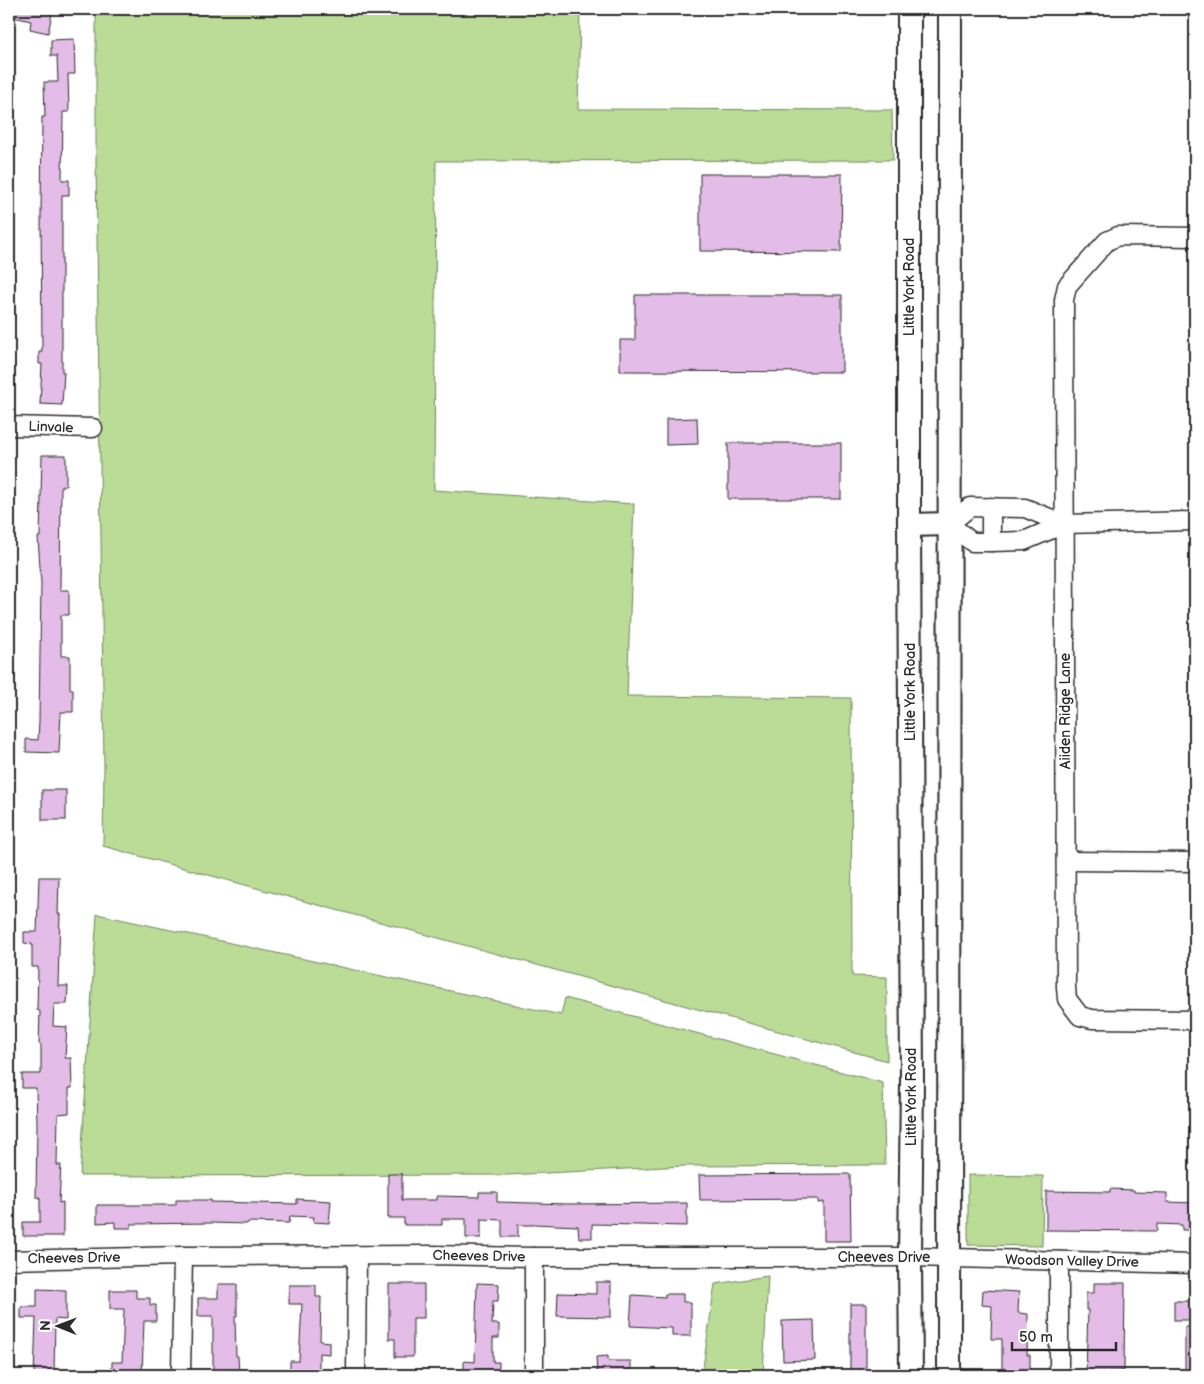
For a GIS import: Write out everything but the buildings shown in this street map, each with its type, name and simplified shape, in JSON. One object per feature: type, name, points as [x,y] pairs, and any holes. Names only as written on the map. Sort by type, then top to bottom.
[{"type":"main road","name":"Little York Road","points":[[909,9],[911,1375]]},
{"type":"main road","points":[[949,1375],[950,9]]},
{"type":"main road","points":[[909,525],[950,524]]},
{"type":"street","name":"Aiiden Ridge Lane","points":[[1195,237],[1118,236],[1107,241],[1067,286],[1064,300],[1066,987],[1068,999],[1080,1016],[1092,1019],[1195,1020]]},
{"type":"street","name":"Linvale","points":[[9,426],[93,428]]},
{"type":"street","points":[[1064,524],[1025,508],[991,507],[970,507],[950,524],[972,542],[1024,542],[1064,524],[1195,521]]},
{"type":"street","points":[[991,507],[991,542]]},
{"type":"street","points":[[1066,861],[1195,862]]},
{"type":"street","points":[[356,1375],[357,1255]]},
{"type":"street","name":"Cheeves Drive","points":[[9,1260],[182,1256],[357,1255],[534,1257],[910,1256],[948,1258]]},
{"type":"street","points":[[181,1375],[182,1256]]},
{"type":"street","points":[[534,1257],[534,1375]]},
{"type":"street","name":"Woodson Valley Drive","points":[[948,1258],[1195,1264]]},
{"type":"street","points":[[1059,1260],[1059,1375]]},
{"type":"green space","points":[[96,9],[580,9],[578,109],[892,110],[893,160],[436,161],[434,490],[634,504],[627,696],[851,698],[852,976],[887,977],[887,1061],[103,846],[104,766],[96,161]]},
{"type":"green space","points":[[97,914],[561,1015],[565,998],[883,1083],[885,1165],[685,1166],[507,1175],[80,1176]]},
{"type":"green space","points":[[968,1175],[1043,1176],[1042,1246],[968,1245]]},
{"type":"green space","points":[[768,1276],[763,1375],[702,1375],[715,1284]]}]
